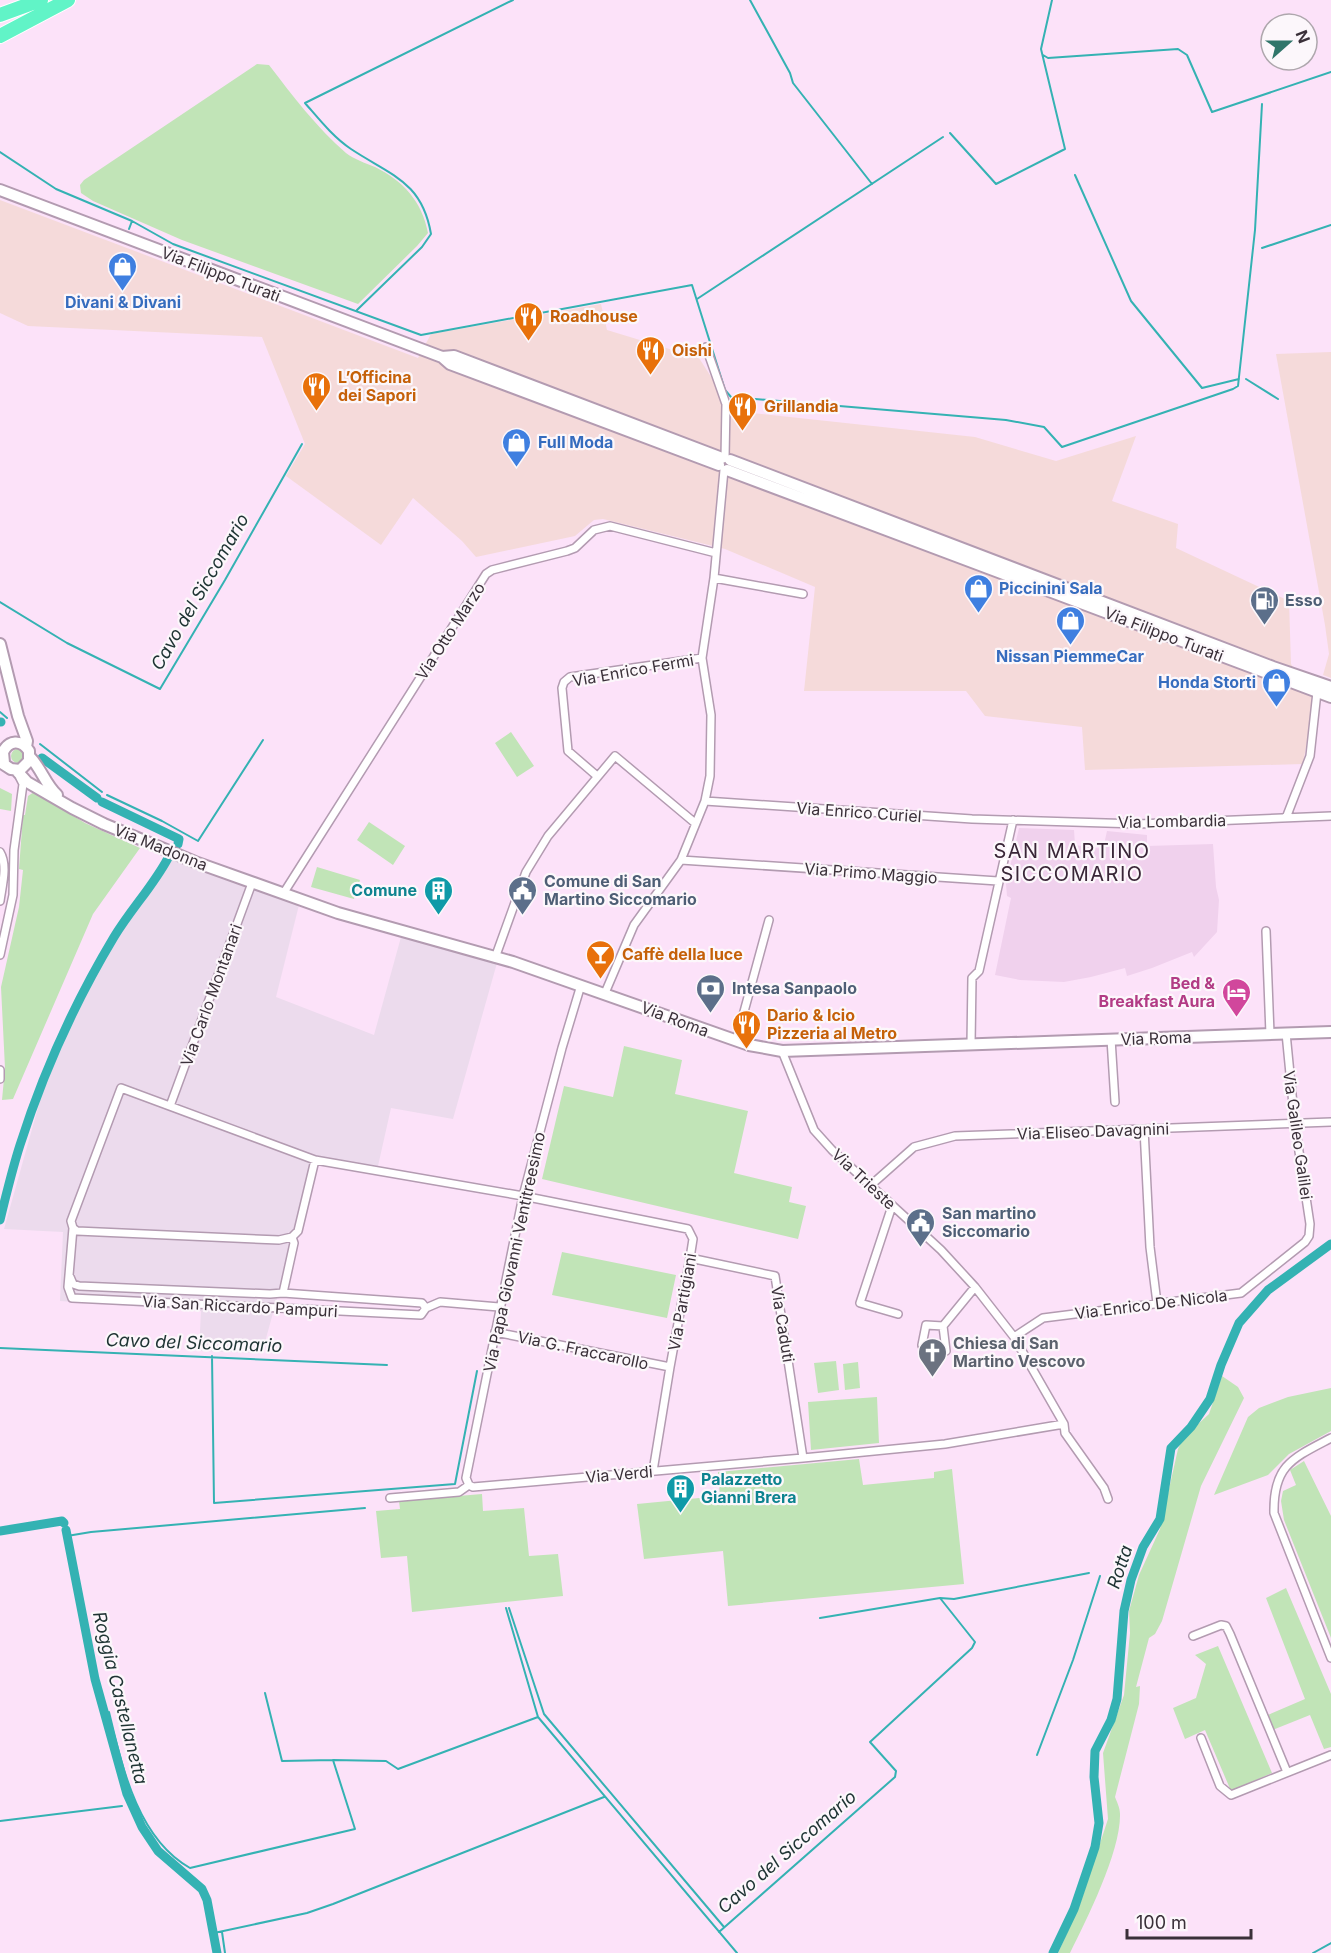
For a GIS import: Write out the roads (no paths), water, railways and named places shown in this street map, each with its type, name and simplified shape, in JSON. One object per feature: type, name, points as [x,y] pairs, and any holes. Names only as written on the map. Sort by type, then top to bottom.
[{"type":"highway","points":[[0,8],[23,0]]},
{"type":"highway","points":[[0,15],[41,0]]},
{"type":"highway","points":[[0,36],[68,0]]},
{"type":"main road","name":"Via Filippo Turati","points":[[0,190],[442,357],[454,356],[724,463],[1331,697]]},
{"type":"main road","name":"Via Filippo Turati","points":[[724,463],[1331,687]]},
{"type":"main road","points":[[0,644],[28,752],[27,765],[11,770],[2,763],[2,758],[18,716]]},
{"type":"main road","points":[[6,746],[17,742],[28,752],[50,788],[72,808]]},
{"type":"main road","points":[[16,770],[36,787],[72,808]]},
{"type":"main road","name":"Via Madonna","points":[[72,808],[195,862],[252,883]]},
{"type":"main road","name":"Via Roma","points":[[252,883],[338,913],[581,985],[736,1041],[782,1051],[1331,1032]]},
{"type":"street","points":[[605,993],[634,925],[681,860],[705,801],[710,776],[711,715],[702,658],[714,578],[724,463],[726,404],[706,347]]},
{"type":"street","name":"Via Otto Marzo","points":[[284,894],[486,574],[492,570],[575,548],[594,530],[610,526],[716,553]]},
{"type":"street","points":[[714,578],[803,594]]},
{"type":"street","name":"Via Enrico Fermi","points":[[597,776],[568,751],[562,688],[564,682],[570,677],[702,658]]},
{"type":"street","points":[[1286,818],[1310,756],[1317,692]]},
{"type":"street","points":[[495,958],[526,872],[548,836],[615,756],[695,823]]},
{"type":"street","points":[[0,955],[13,895],[14,850],[23,784],[16,770]]},
{"type":"street","points":[[21,794],[27,789],[36,787]]},
{"type":"street","name":"Via Enrico Curiel","points":[[705,801],[899,815],[1013,820]]},
{"type":"street","name":"Via Lombardia","points":[[1013,820],[1138,824],[1331,816]]},
{"type":"street","points":[[971,1044],[972,978],[979,971],[1013,820]]},
{"type":"street","points":[[0,901],[4,861],[0,851],[14,850]]},
{"type":"street","name":"Via Primo Maggio","points":[[681,860],[998,881]]},
{"type":"street","points":[[4,870],[14,863]]},
{"type":"street","name":"Via Carlo Montanari","points":[[170,1106],[252,883]]},
{"type":"street","points":[[736,1041],[769,920]]},
{"type":"street","points":[[1266,931],[1270,1034]]},
{"type":"street","name":"Via Papa Giovanni Ventitreesimo","points":[[469,1485],[466,1478],[523,1196],[581,985]]},
{"type":"street","name":"Via Galileo Galilei","points":[[1286,1033],[1295,1125],[1310,1224],[1309,1236]]},
{"type":"street","points":[[1111,1039],[1115,1102]]},
{"type":"street","name":"Via Trieste","points":[[782,1051],[814,1130],[831,1150],[940,1250],[975,1287],[1014,1337],[1064,1424],[1065,1433],[1104,1488],[1108,1499]]},
{"type":"street","points":[[0,1070],[0,1079]]},
{"type":"street","name":"Via San Riccardo Pampuri","points":[[170,1106],[121,1088],[71,1221],[73,1228],[68,1287],[72,1298],[421,1315],[426,1308],[440,1302],[499,1307]]},
{"type":"street","points":[[170,1106],[315,1160],[523,1196]]},
{"type":"street","name":"Via Eliseo Davagnini","points":[[871,1185],[914,1147],[955,1136],[1331,1122]]},
{"type":"street","points":[[1144,1129],[1150,1246],[1157,1303]]},
{"type":"street","name":"Via San Riccardo Pampuri","points":[[287,1293],[294,1242],[292,1237],[298,1231],[315,1160]]},
{"type":"street","name":"Via Partigiani","points":[[523,1196],[688,1229],[693,1239],[654,1471]]},
{"type":"street","points":[[892,1206],[860,1303],[898,1314]]},
{"type":"street","points":[[73,1228],[279,1240],[292,1237]]},
{"type":"street","name":"Via Enrico De Nicola","points":[[1014,1337],[1043,1318],[1241,1293],[1277,1266],[1309,1236]]},
{"type":"street","name":"Via Caduti","points":[[690,1258],[775,1276],[804,1458]]},
{"type":"street","name":"Via San Riccardo Pampuri","points":[[70,1277],[73,1284],[79,1286],[287,1293],[422,1303],[426,1308]]},
{"type":"street","points":[[943,1326],[926,1325],[922,1345],[946,1351],[943,1326],[975,1287]]},
{"type":"street","points":[[287,1293],[291,1310]]},
{"type":"street","points":[[270,1294],[270,1308]]},
{"type":"street","name":"Via G. Fraccarollo","points":[[495,1332],[670,1367]]},
{"type":"street","name":"Via Verdi","points":[[390,1498],[459,1492],[469,1485],[473,1487],[945,1444],[1064,1424]]},
{"type":"street","points":[[1331,1438],[1295,1457],[1281,1473],[1274,1498],[1274,1513],[1331,1658]]},
{"type":"street","points":[[1193,1636],[1221,1625],[1226,1626],[1287,1772]]},
{"type":"street","points":[[1202,1738],[1220,1786],[1231,1796],[1331,1755]]},
{"type":"waterway","name":"Cavo del Siccomario","points":[[357,310],[422,247],[431,234],[427,216],[420,202],[402,181],[344,144],[305,103],[513,0]]},
{"type":"waterway","points":[[750,0],[790,73],[793,83],[872,184]]},
{"type":"waterway","points":[[950,133],[996,184],[1065,149],[1041,49],[1052,0]]},
{"type":"waterway","points":[[1043,55],[1048,58],[1178,49],[1187,55],[1212,112],[1331,72]]},
{"type":"waterway","points":[[0,152],[56,189],[132,221],[173,244],[421,335],[692,285],[725,390],[731,397],[1006,420],[1044,427],[1062,447],[1238,386],[1255,230],[1262,104]]},
{"type":"waterway","points":[[697,299],[943,137]]},
{"type":"waterway","points":[[1075,175],[1131,301],[1202,388],[1239,379]]},
{"type":"waterway","name":"Cavo del Siccomario","points":[[129,229],[132,221]]},
{"type":"waterway","points":[[1262,248],[1331,225]]},
{"type":"waterway","points":[[1246,379],[1278,399]]},
{"type":"waterway","name":"Cavo del Siccomario","points":[[0,602],[67,643],[160,689],[302,444]]},
{"type":"waterway","name":"Cavo del Siccomario","points":[[0,712],[7,718]]},
{"type":"waterway","name":"Cavo del Siccomario","points":[[107,795],[198,841],[263,740]]},
{"type":"waterway","name":"Cavo del Siccomario","points":[[40,744],[102,792]]},
{"type":"waterway","name":"Roggia Castellanetta","points":[[42,758],[97,798]]},
{"type":"waterway","name":"Roggia Castellanetta","points":[[102,802],[179,839],[178,844]]},
{"type":"waterway","name":"Roggia Castellanetta","points":[[0,1220],[14,1164],[29,1118],[61,1038],[114,937],[168,858]]},
{"type":"waterway","name":"Rotta","points":[[1053,1953],[1074,1909],[1095,1847],[1099,1823],[1094,1777],[1095,1751],[1111,1720],[1117,1699],[1124,1611],[1131,1580],[1143,1547],[1160,1519],[1171,1448],[1191,1427],[1210,1399],[1221,1365],[1239,1323],[1268,1290],[1331,1244]]},
{"type":"waterway","name":"Cavo del Siccomario","points":[[0,1348],[387,1365]]},
{"type":"waterway","points":[[212,1356],[214,1503],[455,1484],[477,1371]]},
{"type":"waterway","points":[[67,1536],[365,1508]]},
{"type":"waterway","name":"Roggia Castellanetta","points":[[0,1531],[62,1521],[64,1523]]},
{"type":"waterway","name":"Roggia Castellanetta","points":[[66,1530],[95,1679],[127,1794],[142,1827],[158,1851],[202,1889],[207,1900],[217,1953]]},
{"type":"waterway","name":"Cavo del Siccomario","points":[[820,1618],[940,1598],[954,1599],[1089,1573]]},
{"type":"waterway","name":"Cavo del Siccomario","points":[[1037,1755],[1073,1660],[1100,1576]]},
{"type":"waterway","name":"Cavo del Siccomario","points":[[719,1932],[895,1777],[896,1771],[870,1742],[972,1648],[975,1642],[940,1598]]},
{"type":"waterway","name":"Cavo del Siccomario","points":[[506,1608],[538,1717],[737,1953]]},
{"type":"waterway","name":"Cavo del Siccomario","points":[[509,1608],[544,1714],[724,1927]]},
{"type":"waterway","name":"Cavo del Siccomario","points":[[265,1693],[282,1761],[333,1760]]},
{"type":"waterway","name":"Cavo del Siccomario","points":[[109,1712],[134,1799],[157,1839],[172,1855],[190,1868],[355,1829],[333,1760],[386,1761],[398,1769],[538,1717]]},
{"type":"waterway","name":"Cavo del Siccomario","points":[[214,1933],[307,1913],[333,1904],[604,1797]]},
{"type":"waterway","name":"Cavo del Siccomario","points":[[0,1821],[122,1806]]},
{"type":"waterway","name":"Cavo del Siccomario","points":[[222,1932],[225,1953]]},
{"type":"waterway","points":[[1313,1953],[1331,1943]]},
{"type":"place","name":"Divani & Divani","points":[[123,292]]},
{"type":"place","name":"Roadhouse","points":[[529,342]]},
{"type":"place","name":"Oishi","points":[[651,376]]},
{"type":"place","name":"L’Officina dei Sapori","points":[[317,412]]},
{"type":"place","name":"Grillandia","points":[[743,432]]},
{"type":"place","name":"Full Moda","points":[[517,468]]},
{"type":"place","name":"Piccinini Sala","points":[[978,614]]},
{"type":"place","name":"Esso","points":[[1264,626]]},
{"type":"place","name":"Nissan PiemmeCar","points":[[1070,646]]},
{"type":"place","name":"Honda Storti","points":[[1277,708]]},
{"type":"place","name":"Comune","points":[[438,916]]},
{"type":"place","name":"Comune di San Martino Siccomario","points":[[523,916]]},
{"type":"place","name":"Caffè della luce","points":[[601,980]]},
{"type":"place","name":"Intesa Sanpaolo","points":[[711,1014]]},
{"type":"place","name":"Bed & Breakfast Aura","points":[[1236,1018]]},
{"type":"place","name":"Dario & Icio Pizzeria al Metro","points":[[746,1050]]},
{"type":"place","name":"San martino Siccomario","points":[[921,1248]]},
{"type":"place","name":"Chiesa di San Martino Vescovo","points":[[932,1378]]},
{"type":"place","name":"Palazzetto Gianni Brera","points":[[680,1514]]},
{"type":"district","name":"SAN MARTINO SICCOMARIO","points":[[1072,862]]}]
